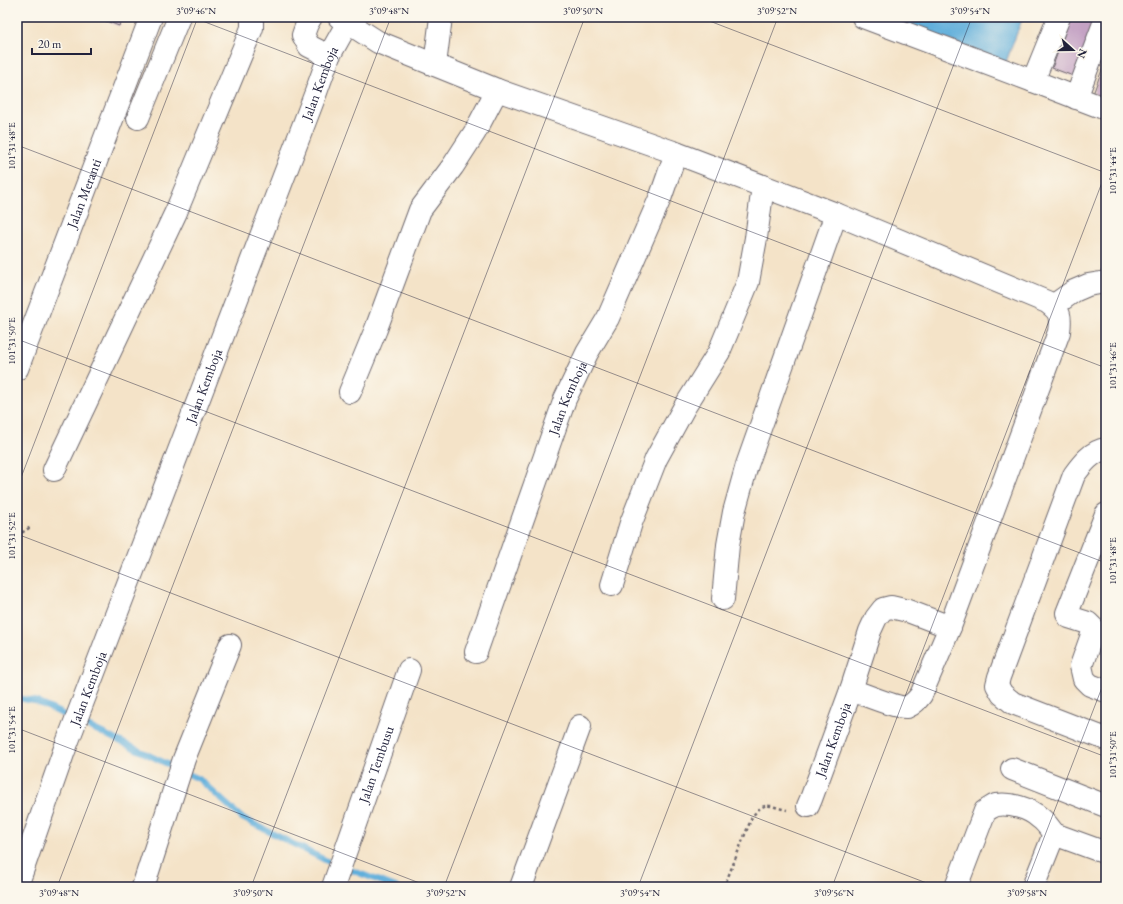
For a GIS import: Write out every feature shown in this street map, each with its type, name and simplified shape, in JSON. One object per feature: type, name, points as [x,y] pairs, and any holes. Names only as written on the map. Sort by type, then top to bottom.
[{"type":"street","name":"Jalan Meranti","points":[[17,369],[151,17]]},
{"type":"street","points":[[138,118],[179,17]]},
{"type":"street","points":[[54,470],[176,212],[252,28],[252,17]]},
{"type":"street","points":[[311,17],[303,35],[309,46],[328,56]]},
{"type":"street","points":[[436,65],[441,17]]},
{"type":"street","points":[[863,17],[1106,110]]},
{"type":"street","points":[[1033,81],[1059,17]]},
{"type":"street","points":[[1076,98],[1106,18]]},
{"type":"street","points":[[347,19],[378,42],[497,90],[676,153],[836,214],[1040,299],[1056,308],[1060,319],[1059,332],[950,627],[921,695],[915,703],[906,707],[891,704],[851,690]]},
{"type":"street","name":"Jalan Kemboja","points":[[17,886],[64,751],[315,95],[328,56],[347,19]]},
{"type":"street","points":[[350,392],[376,329],[420,210],[472,138],[497,90]]},
{"type":"street","name":"Jalan Kemboja","points":[[476,652],[565,399],[587,353],[608,318],[661,196],[676,153]]},
{"type":"street","points":[[612,585],[631,524],[656,459],[684,408],[719,352],[748,282],[763,186]]},
{"type":"street","points":[[723,599],[728,545],[734,512],[747,465],[836,214]]},
{"type":"street","points":[[1053,306],[1074,291],[1088,285],[1106,282]]},
{"type":"street","points":[[1106,449],[1102,449],[1086,460],[1074,475],[997,685],[1002,694],[1013,703],[1106,739]]},
{"type":"street","points":[[1106,514],[1067,613],[1069,617],[1088,623],[1093,628],[1081,666],[1084,679],[1090,685],[1106,691]]},
{"type":"street","name":"Jalan Kemboja","points":[[808,806],[851,690],[870,631],[876,618],[883,609],[891,607],[908,611],[950,627]]},
{"type":"street","points":[[143,887],[184,759],[230,645]]},
{"type":"street","name":"Jalan Tembusu","points":[[334,884],[410,670]]},
{"type":"street","points":[[521,886],[580,726]]},
{"type":"street","points":[[1012,769],[1106,806]]},
{"type":"street","points":[[956,887],[985,811],[996,805],[1013,805],[1030,811],[1041,818],[1054,834],[1106,854]]},
{"type":"street","points":[[1033,887],[1054,834]]},
{"type":"path","points":[[17,536],[32,526]]},
{"type":"path","points":[[724,887],[752,817],[759,808],[765,805],[798,812],[808,806]]},
{"type":"water","points":[[887,17],[1023,17],[1006,62]]},
{"type":"building","points":[[96,17],[122,17],[119,26]]},
{"type":"building","points":[[1071,17],[1099,17],[1076,77],[1052,68]]},
{"type":"building","points":[[1106,59],[1106,99],[1093,94]]},
{"type":"waterway","points":[[17,698],[35,701],[199,779],[242,818],[327,861],[396,887]]}]
